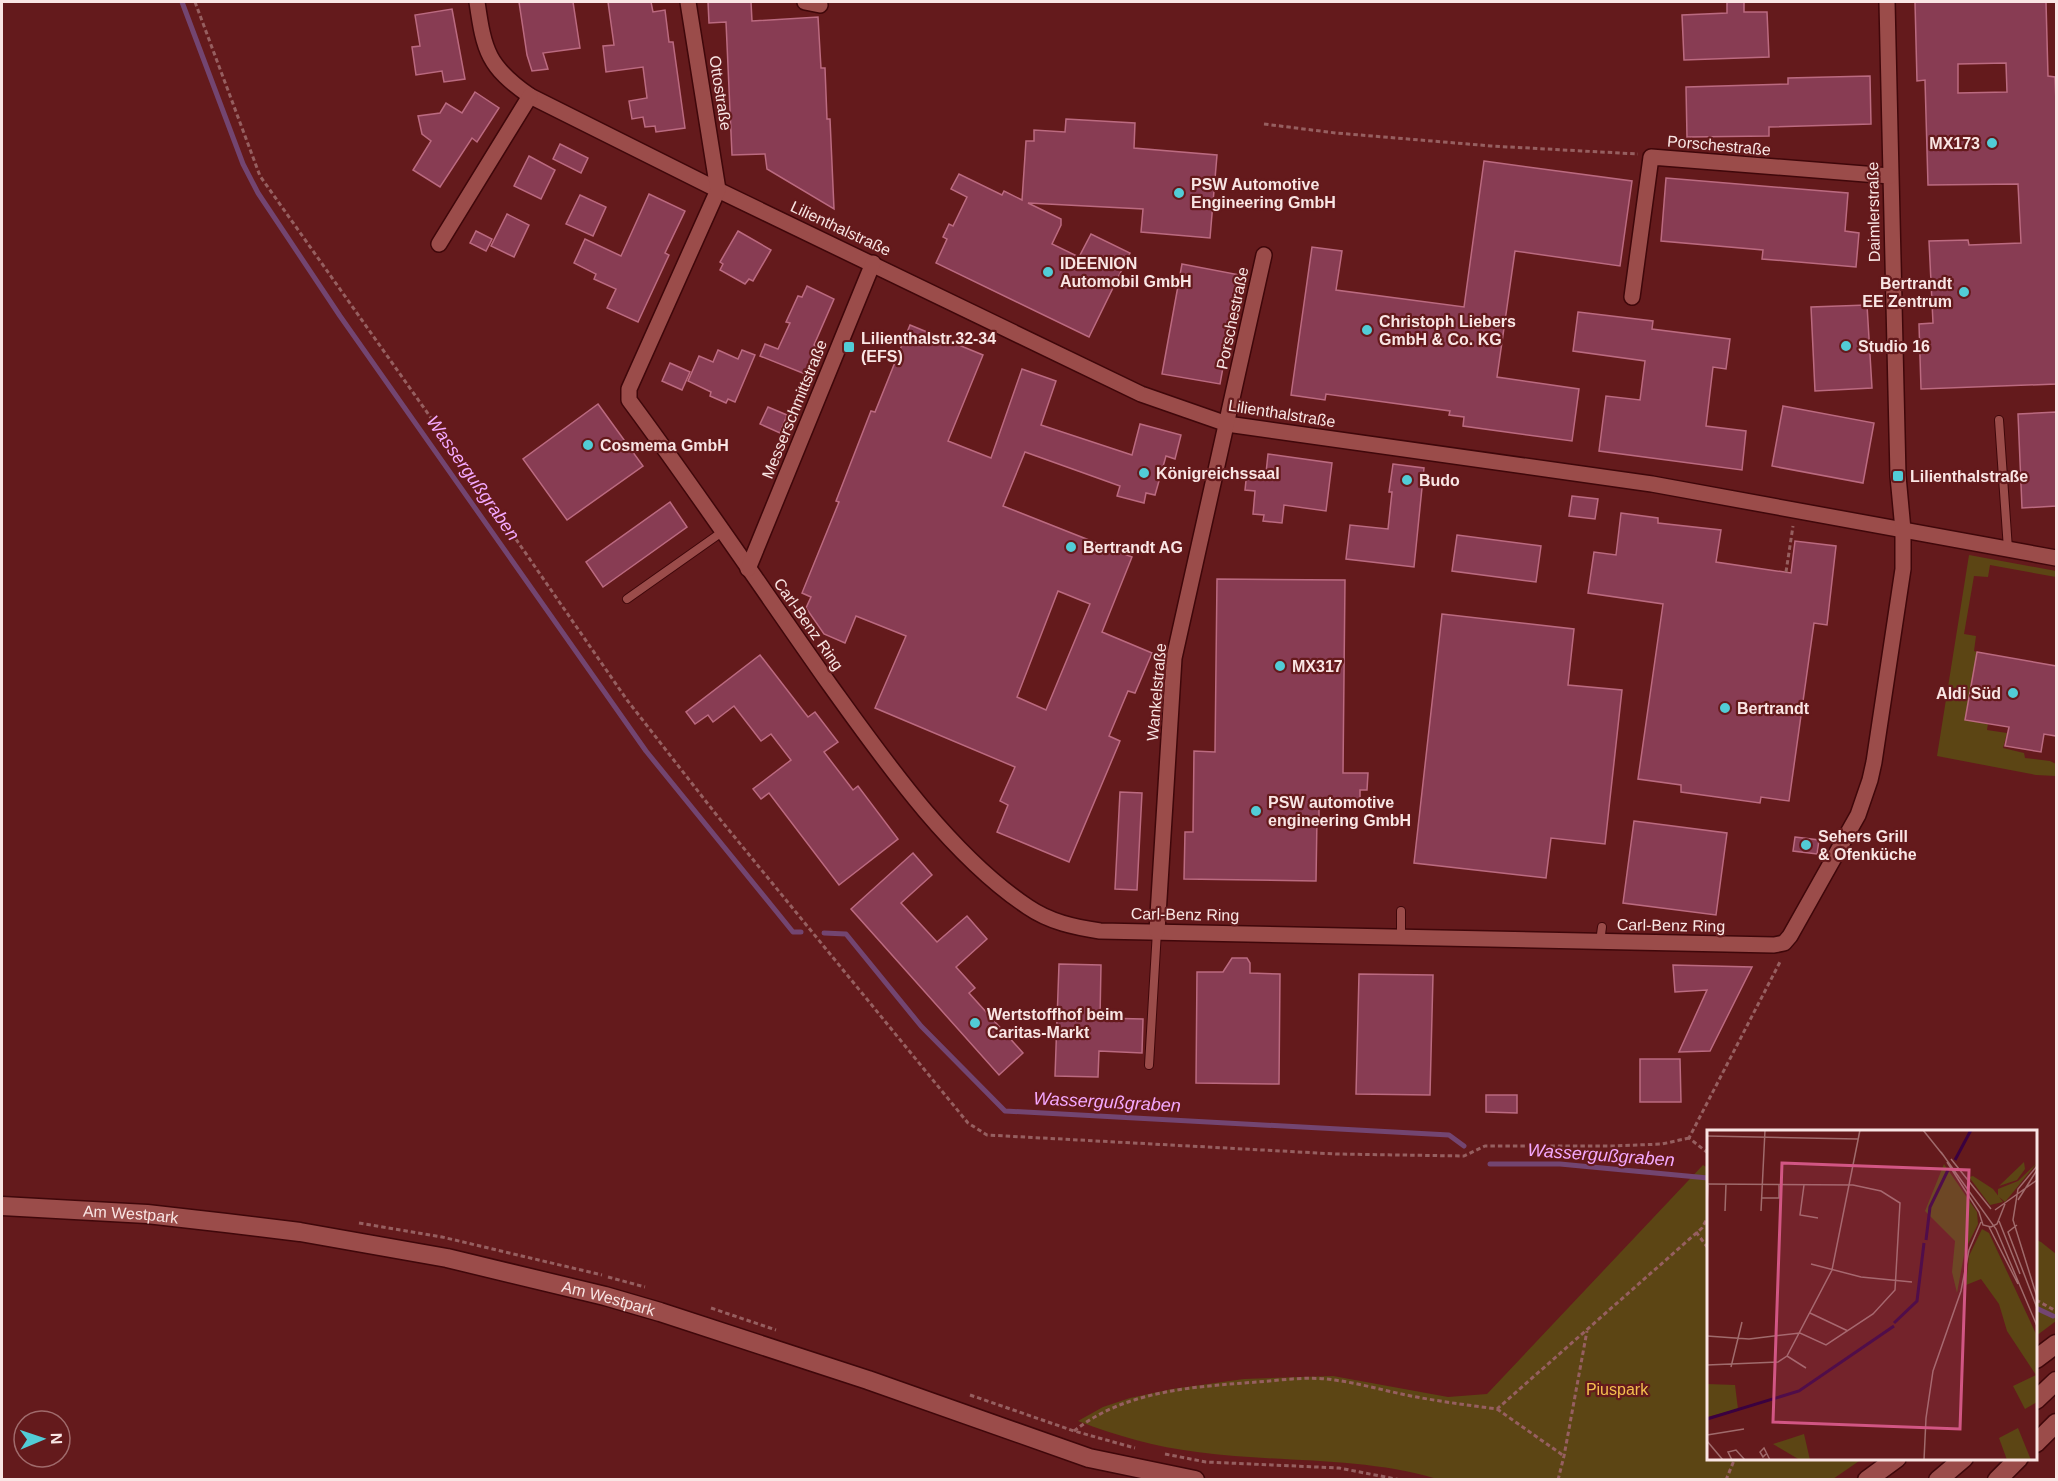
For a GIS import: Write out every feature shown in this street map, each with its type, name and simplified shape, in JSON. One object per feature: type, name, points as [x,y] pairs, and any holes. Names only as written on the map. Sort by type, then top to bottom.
[{"type":"main road","name":"Am Westpark","points":[[2,1206],[147,1214],[226,1223],[300,1232],[458,1260],[660,1312],[868,1380],[1089,1458],[1195,1479]]},
{"type":"main road","points":[[2037,1358],[2056,1344]]},
{"type":"main road","points":[[2037,1399],[2056,1381]]},
{"type":"main road","points":[[2037,1442],[2056,1423]]},
{"type":"main road","points":[[1867,1479],[1894,1460]]},
{"type":"main road","points":[[1938,1479],[1962,1460]]},
{"type":"main road","points":[[1997,1479],[2017,1460]]},
{"type":"street","name":"Lilienthalstraße","points":[[477,2],[486,47],[496,68],[510,82],[530,96],[718,190],[1141,394],[1227,424],[1652,484],[2056,558]]},
{"type":"street","name":"Ottostraße","points":[[688,2],[718,190]]},
{"type":"street","name":"Daimlerstraße","points":[[1887,2],[1898,476],[1903,530]]},
{"type":"street","points":[[439,244],[530,96]]},
{"type":"street","name":"Porschestraße","points":[[1632,297],[1651,157],[1890,176]]},
{"type":"street","name":"Carl-Benz Ring","points":[[718,190],[628,393],[629,400],[885,762],[948,835],[980,867],[1027,906],[1060,923],[1100,931],[1401,938],[1601,935],[1774,945],[1784,943]]},
{"type":"street","name":"Porschestraße","points":[[1227,424],[1264,255]]},
{"type":"street","name":"Messerschmittstraße","points":[[748,569],[873,263]]},
{"type":"street","name":"Wankelstraße","points":[[1157,932],[1174,658],[1227,424]]},
{"type":"street","points":[[1784,943],[1858,815],[1870,780],[1903,569],[1903,530]]},
{"type":"lane","points":[[1999,420],[2008,549]]},
{"type":"lane","points":[[627,598],[722,532]]},
{"type":"lane","points":[[1401,911],[1401,938]]},
{"type":"lane","points":[[1149,1065],[1157,932]]},
{"type":"path","points":[[195,2],[260,176],[627,700],[715,813],[968,1123],[987,1135],[1348,1154],[1464,1156],[1485,1146],[1673,1143],[1689,1138],[1778,968],[1784,943]]},
{"type":"path","points":[[1264,124],[1336,133],[1491,146],[1634,153],[1651,157]]},
{"type":"path","points":[[1786,572],[1795,510]]},
{"type":"path","points":[[1689,1138],[1707,1152]]},
{"type":"path","points":[[1497,1409],[1707,1222]]},
{"type":"path","points":[[1696,1232],[1707,1247]]},
{"type":"path","points":[[2037,1301],[2056,1311]]},
{"type":"path","points":[[1558,1479],[1587,1329]]},
{"type":"path","points":[[1142,1450],[1074,1431],[1099,1413],[1151,1395],[1214,1385],[1334,1380],[1418,1397],[1497,1409],[1564,1456]]},
{"type":"path","points":[[1163,1454],[1206,1462],[1339,1468],[1401,1479]]},
{"type":"path","points":[[1726,1479],[1734,1460]]},
{"type":"green space","points":[[1969,555],[2056,571],[2056,577],[1990,565],[1988,577],[1974,576],[1964,634],[1976,636],[1974,651],[1977,652],[1965,719],[1988,723],[1987,730],[2007,733],[2003,748],[2024,753],[2025,758],[2050,761],[2056,764],[2056,776],[2036,775],[1937,756]]},
{"type":"green space","name":"Piuspark","points":[[1703,1165],[1707,1167],[1707,1460],[1861,1460],[1833,1479],[1437,1479],[1348,1463],[1182,1450],[1137,1440],[1078,1421],[1103,1407],[1130,1398],[1172,1389],[1244,1379],[1333,1376],[1448,1397],[1487,1394]]},
{"type":"green space","points":[[2037,1240],[2056,1254],[2056,1321],[2037,1335]]},
{"type":"building","points":[[519,2],[573,2],[580,48],[543,53],[548,69],[532,71],[527,55]]},
{"type":"building","points":[[608,2],[651,2],[653,12],[665,10],[669,42],[673,42],[685,128],[656,132],[655,126],[645,127],[643,117],[632,119],[629,101],[647,98],[643,67],[606,72],[603,46],[614,45]]},
{"type":"building","points":[[708,2],[751,2],[752,21],[818,17],[821,68],[825,68],[827,119],[830,119],[834,209],[767,169],[765,154],[732,155],[726,22],[709,23]]},
{"type":"building","points":[[1727,2],[1744,2],[1744,12],[1767,12],[1769,57],[1684,60],[1682,15],[1727,13]]},
{"type":"building","points":[[1915,2],[2046,2],[2048,76],[2055,77],[2056,103],[2056,384],[1921,389],[1919,324],[1933,323],[1929,241],[1968,240],[1969,245],[2021,243],[2018,184],[1928,185],[1925,80],[1917,81]],"holes":[[[2006,63],[2007,92],[1958,93],[1958,64]]]},
{"type":"building","points":[[452,9],[465,79],[444,82],[442,71],[416,75],[412,47],[420,46],[415,15]]},
{"type":"building","points":[[1870,76],[1871,124],[1769,127],[1769,136],[1687,137],[1686,87],[1788,84],[1788,78]]},
{"type":"building","points":[[475,92],[499,108],[477,142],[472,138],[440,187],[413,170],[431,141],[422,134],[418,116],[440,113],[446,103],[462,113]]},
{"type":"building","points":[[1066,119],[1135,123],[1134,148],[1217,155],[1210,238],[1141,232],[1143,209],[1028,203],[1061,219],[1061,225],[1052,244],[1079,257],[1091,234],[1130,253],[1089,337],[936,263],[947,239],[943,237],[949,224],[953,226],[967,197],[951,189],[959,174],[1002,195],[1004,191],[1022,200],[1026,141],[1034,141],[1034,130],[1065,132]]},
{"type":"building","points":[[560,144],[588,158],[581,173],[553,159]]},
{"type":"building","points":[[529,156],[555,170],[541,199],[514,186]]},
{"type":"building","points":[[1484,161],[1632,181],[1620,266],[1515,251],[1497,377],[1579,389],[1572,441],[1463,426],[1464,417],[1449,415],[1450,411],[1326,394],[1325,400],[1291,395],[1312,247],[1342,251],[1336,290],[1464,307]]},
{"type":"building","points":[[1666,178],[1848,193],[1845,231],[1859,233],[1856,267],[1762,259],[1763,250],[1661,241]]},
{"type":"building","points":[[649,194],[685,211],[665,253],[669,255],[638,322],[607,308],[616,289],[594,279],[596,274],[574,263],[585,239],[621,256]]},
{"type":"building","points":[[580,195],[606,207],[593,236],[566,224]]},
{"type":"building","points":[[507,214],[529,225],[514,257],[491,246]]},
{"type":"building","points":[[476,231],[492,239],[486,251],[470,243]]},
{"type":"building","points":[[738,231],[771,250],[753,281],[749,279],[745,284],[720,270],[723,264],[720,262]]},
{"type":"building","points":[[1182,264],[1240,275],[1220,384],[1162,374]]},
{"type":"building","points":[[807,286],[834,299],[814,345],[816,346],[805,374],[760,356],[765,344],[778,349],[790,323],[786,322],[798,296],[802,297]]},
{"type":"building","points":[[1867,305],[1872,388],[1815,391],[1811,307]]},
{"type":"building","points":[[1578,312],[1653,321],[1652,329],[1730,339],[1726,369],[1713,367],[1706,426],[1746,431],[1742,470],[1599,451],[1606,396],[1640,400],[1645,361],[1573,351]]},
{"type":"building","points":[[910,325],[983,355],[948,441],[991,458],[1022,369],[1056,381],[1041,425],[1132,455],[1140,424],[1181,435],[1175,459],[1166,456],[1155,495],[1146,493],[1144,503],[1117,496],[1120,486],[1025,452],[1003,506],[1132,557],[1102,632],[1152,653],[1135,693],[1128,691],[1109,736],[1120,741],[1069,862],[997,832],[1008,805],[1000,801],[1015,767],[875,708],[906,636],[856,616],[845,643],[824,634],[806,608],[811,597],[802,593],[839,502],[836,501],[871,411],[875,412]],"holes":[[[1058,591],[1090,604],[1046,710],[1017,697]]]},
{"type":"building","points":[[718,350],[738,359],[742,350],[755,355],[735,402],[728,399],[726,403],[710,396],[711,392],[688,381],[699,356],[713,362]]},
{"type":"building","points":[[670,363],[690,372],[682,390],[662,381]]},
{"type":"building","points":[[598,404],[643,466],[567,520],[523,459]]},
{"type":"building","points":[[1783,406],[1874,423],[1863,483],[1772,466]]},
{"type":"building","points":[[768,407],[787,415],[780,433],[760,424]]},
{"type":"building","points":[[2056,412],[2056,506],[2022,508],[2018,414]]},
{"type":"building","points":[[1268,454],[1332,463],[1326,511],[1284,505],[1282,523],[1263,521],[1264,515],[1253,514],[1255,491],[1245,490],[1247,471],[1266,473]]},
{"type":"building","points":[[1393,464],[1424,468],[1414,567],[1346,559],[1350,525],[1388,529],[1392,492],[1389,492]]},
{"type":"building","points":[[1572,496],[1598,499],[1595,519],[1569,516]]},
{"type":"building","points":[[670,502],[687,527],[603,587],[586,562]]},
{"type":"building","name":"Bertrandt","points":[[1621,513],[1658,518],[1658,523],[1721,530],[1716,562],[1791,573],[1795,541],[1836,546],[1827,625],[1814,623],[1789,801],[1761,797],[1760,803],[1681,792],[1681,785],[1638,779],[1663,604],[1588,593],[1594,552],[1616,555]]},
{"type":"building","points":[[1457,535],[1541,546],[1536,582],[1452,571]]},
{"type":"building","points":[[1217,579],[1345,580],[1343,773],[1368,773],[1367,790],[1360,790],[1360,805],[1319,805],[1316,881],[1184,879],[1185,832],[1193,832],[1194,751],[1215,752]]},
{"type":"building","points":[[1442,614],[1574,629],[1568,685],[1622,690],[1605,844],[1551,838],[1546,878],[1414,863]]},
{"type":"building","name":"Aldi Süd","points":[[1977,652],[2056,666],[2056,736],[2044,734],[2041,752],[2005,746],[2009,727],[1965,720]]},
{"type":"building","points":[[760,655],[808,717],[815,712],[838,742],[824,752],[853,790],[858,786],[898,839],[839,885],[769,793],[761,799],[753,789],[791,760],[771,734],[761,741],[734,706],[713,722],[708,715],[695,724],[686,712]]},
{"type":"building","points":[[1120,792],[1142,793],[1137,890],[1115,889]]},
{"type":"building","points":[[1634,821],[1727,833],[1716,915],[1623,903]]},
{"type":"building","name":"Sehers Grill & Ofenküche","points":[[1795,837],[1819,840],[1817,854],[1793,851]]},
{"type":"building","points":[[913,853],[932,875],[901,903],[937,942],[967,916],[987,939],[956,967],[975,988],[969,993],[1023,1053],[999,1075],[851,909]]},
{"type":"building","points":[[1232,958],[1247,958],[1250,963],[1250,973],[1280,974],[1279,1084],[1196,1083],[1197,972],[1223,972]]},
{"type":"building","points":[[1059,964],[1101,965],[1100,1018],[1143,1019],[1142,1053],[1099,1051],[1098,1077],[1055,1076]]},
{"type":"building","points":[[1673,965],[1752,967],[1710,1051],[1679,1052],[1707,990],[1675,992]]},
{"type":"building","points":[[1359,974],[1433,975],[1430,1095],[1356,1094]]},
{"type":"building","points":[[1640,1059],[1680,1059],[1681,1102],[1640,1102]]},
{"type":"building","points":[[1486,1095],[1517,1095],[1517,1113],[1486,1112]]},
{"type":"waterway","name":"Wassergußgraben","points":[[182,2],[243,164],[258,193],[340,316],[646,751],[793,932],[801,932]]},
{"type":"waterway","name":"Wassergußgraben","points":[[824,933],[846,934],[921,1026],[1005,1111],[1449,1135],[1464,1146]]},
{"type":"waterway","name":"Wassergußgraben","points":[[1490,1164],[1560,1164],[1707,1178]]},
{"type":"waterway","name":"Wassergußgraben","points":[[2037,1308],[2053,1316]]},
{"type":"place","name":"MX173","points":[[1992,143]]},
{"type":"place","name":"PSW Automotive Engineering GmbH","points":[[1179,193]]},
{"type":"place","name":"IDEENION Automobil GmbH","points":[[1048,272]]},
{"type":"place","name":"Bertrandt EE Zentrum","points":[[1964,292]]},
{"type":"place","name":"Christoph Liebers GmbH & Co. KG","points":[[1367,330]]},
{"type":"place","name":"Studio 16","points":[[1846,346]]},
{"type":"place","name":"Lilienthalstr.32-34 (EFS)","points":[[849,347]]},
{"type":"place","name":"Cosmema GmbH","points":[[588,445]]},
{"type":"place","name":"Königreichssaal","points":[[1144,473]]},
{"type":"place","name":"Lilienthalstraße","points":[[1898,476]]},
{"type":"place","name":"Budo","points":[[1407,480]]},
{"type":"place","name":"Bertrandt AG","points":[[1071,547]]},
{"type":"place","name":"MX317","points":[[1280,666]]},
{"type":"place","name":"Aldi Süd","points":[[2013,693]]},
{"type":"place","name":"Bertrandt","points":[[1725,708]]},
{"type":"place","name":"PSW automotive engineering GmbH","points":[[1256,811]]},
{"type":"place","name":"Sehers Grill & Ofenküche","points":[[1806,845]]},
{"type":"place","name":"Wertstoffhof beim Caritas-Markt","points":[[975,1023]]}]
